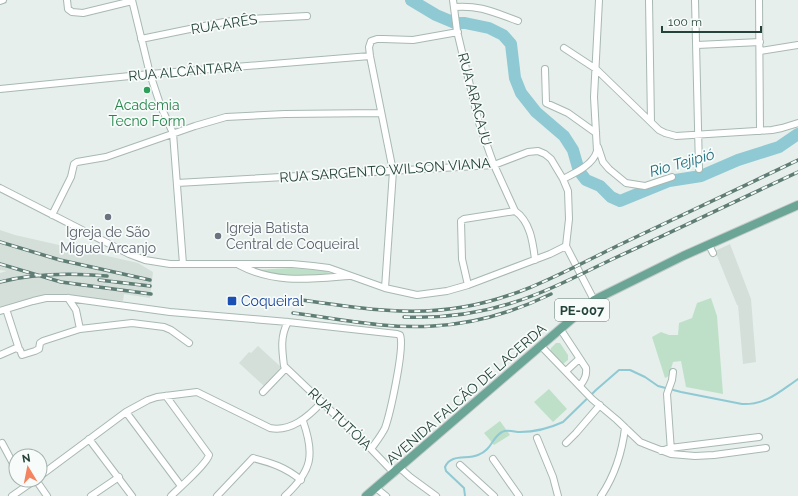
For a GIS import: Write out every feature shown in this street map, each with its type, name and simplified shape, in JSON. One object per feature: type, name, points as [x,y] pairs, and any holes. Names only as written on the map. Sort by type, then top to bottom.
[{"type":"main road","name":"AVENIDA FALCÃO DE LACERDA","points":[[366,496],[561,330],[594,300],[683,256],[798,205]]},
{"type":"street","points":[[67,0],[68,9],[76,13],[132,1],[150,74],[161,107],[173,133],[183,264]]},
{"type":"street","name":"RUA ARACAJU","points":[[453,0],[458,31],[479,123],[494,165],[514,211],[520,214],[526,224],[533,244],[535,260]]},
{"type":"street","points":[[599,0],[594,112],[597,146],[603,162],[626,183],[645,186],[672,177]]},
{"type":"street","points":[[649,0],[651,122]]},
{"type":"street","points":[[696,0],[699,169]]},
{"type":"street","points":[[759,0],[760,131]]},
{"type":"street","points":[[454,8],[471,6],[479,7],[518,21]]},
{"type":"street","name":"RUA ARÊS","points":[[141,39],[224,22],[307,16]]},
{"type":"street","points":[[385,288],[393,171],[380,112],[370,56],[370,44],[374,39],[413,40],[458,31]]},
{"type":"street","points":[[697,45],[760,42]]},
{"type":"street","points":[[760,50],[798,45]]},
{"type":"street","points":[[564,48],[596,69],[659,130],[670,135],[699,135],[760,131],[782,128],[798,123]]},
{"type":"street","name":"RUA ALCÂNTARA","points":[[0,89],[150,74],[370,56]]},
{"type":"street","points":[[545,69],[546,103],[568,113],[596,133]]},
{"type":"street","points":[[52,215],[71,177],[75,163],[106,157],[173,133],[226,117],[380,112]]},
{"type":"street","points":[[563,179],[577,172],[594,159],[597,146]]},
{"type":"street","name":"RUA SARGENTO WILSON VIANA","points":[[177,183],[494,165],[528,152],[538,151],[551,159],[563,179],[568,191],[569,219],[566,246]]},
{"type":"street","points":[[0,188],[134,256],[157,263],[292,264],[313,266],[329,268],[385,288],[417,295],[447,291],[468,285],[535,260],[566,246],[594,300]]},
{"type":"street","points":[[468,285],[462,259],[461,221],[464,219],[514,211]]},
{"type":"street","points":[[708,245],[713,253]]},
{"type":"street","points":[[238,264],[253,272],[275,278],[311,279],[352,276]]},
{"type":"street","points":[[189,343],[171,330],[164,327],[132,323],[80,329],[43,341],[40,343],[39,349],[22,355],[3,310],[46,298],[68,298],[190,314],[390,332],[400,336],[402,342],[401,353],[388,417],[384,429],[371,449]]},
{"type":"street","points":[[68,298],[76,310],[80,329]]},
{"type":"street","points":[[263,392],[285,367],[282,352],[282,337],[288,322]]},
{"type":"street","points":[[561,330],[586,368],[587,373],[581,388]]},
{"type":"street","points":[[541,346],[592,399],[640,442],[662,451],[671,451],[759,437]]},
{"type":"street","points":[[0,354],[16,348],[19,349]]},
{"type":"street","points":[[566,371],[579,359]]},
{"type":"street","name":"RUA TUTÓIA","points":[[285,367],[394,473]]},
{"type":"street","points":[[671,451],[667,398],[673,372]]},
{"type":"street","points":[[48,470],[126,412],[148,400],[197,392],[277,430],[284,429],[303,421],[312,414],[322,402]]},
{"type":"street","points":[[166,396],[209,456],[172,496]]},
{"type":"street","points":[[566,442],[576,433],[600,405]]},
{"type":"street","points":[[126,412],[181,486]]},
{"type":"street","points":[[285,496],[301,480],[306,472],[310,454],[308,437],[303,421]]},
{"type":"street","points":[[601,496],[614,475],[618,464],[624,442],[625,428]]},
{"type":"street","points":[[537,438],[553,478],[558,496]]},
{"type":"street","points":[[89,439],[132,496]]},
{"type":"street","points":[[2,443],[8,454]]},
{"type":"street","points":[[671,451],[694,456],[714,455],[766,448]]},
{"type":"street","points":[[217,496],[253,458],[281,466],[301,480]]},
{"type":"street","points":[[493,459],[519,496]]},
{"type":"street","points":[[460,465],[494,496]]},
{"type":"street","points":[[400,468],[436,496]]},
{"type":"street","points":[[91,496],[119,478]]},
{"type":"street","points":[[12,496],[24,488]]},
{"type":"street","points":[[376,488],[386,496]]},
{"type":"street","points":[[101,490],[106,496]]},
{"type":"shaded area","points":[[0,230],[15,235],[138,263],[153,272],[150,298],[124,294],[123,301],[47,294],[0,307],[0,273],[7,271],[0,270]]},
{"type":"shaded area","points":[[730,244],[751,299],[756,362],[743,364],[738,305],[715,251]]},
{"type":"shaded area","points":[[258,346],[281,367],[264,386],[239,363],[249,352],[251,353]]},
{"type":"green space","points":[[291,268],[325,271],[335,275],[286,277],[253,270]]},
{"type":"green space","points":[[711,298],[717,316],[723,394],[686,387],[681,361],[673,362],[669,376],[665,378],[652,337],[661,332],[669,335],[678,335],[679,323],[692,318],[697,303]]},
{"type":"green space","points":[[556,343],[560,343],[568,355],[568,360],[563,364],[550,352],[551,348]]},
{"type":"green space","points":[[549,389],[567,409],[553,422],[534,402]]},
{"type":"green space","points":[[500,421],[510,435],[494,445],[484,433]]},
{"type":"waterway","name":"Rio Tejipió","points":[[411,0],[436,15],[455,23],[465,23],[489,28],[503,35],[511,44],[515,78],[521,93],[536,112],[564,136],[573,150],[579,171],[586,180],[600,186],[611,197],[620,201],[669,181],[701,176],[738,160],[779,147],[798,134]]},
{"type":"waterway","points":[[465,496],[464,488],[446,471],[445,467],[451,460],[483,453],[496,437],[504,431],[531,431],[547,428],[563,422],[619,370],[630,370],[645,377],[658,386],[742,404],[751,404],[772,397],[798,379]]},
{"type":"railway","points":[[295,299],[358,308],[400,311],[442,310],[484,303],[543,282],[798,160]]},
{"type":"railway","points":[[404,317],[438,317],[472,313],[521,300],[568,281],[798,172]]},
{"type":"railway","points":[[0,242],[60,260],[150,280]]},
{"type":"railway","points":[[0,264],[61,282],[151,294]]},
{"type":"railway","points":[[0,282],[53,274],[107,276]]},
{"type":"railway","points":[[99,280],[150,286]]},
{"type":"railway","points":[[293,313],[380,325],[415,327],[448,325],[479,320],[508,312],[551,294]]},
{"type":"place","name":"Academia Tecno Form","points":[[147,90]]},
{"type":"place","name":"Igreja de São Miguel Arcanjo","points":[[108,217]]},
{"type":"place","name":"Igreja Batista Central de Coqueiral","points":[[218,236]]},
{"type":"place","name":"Coqueiral","points":[[232,301]]}]
